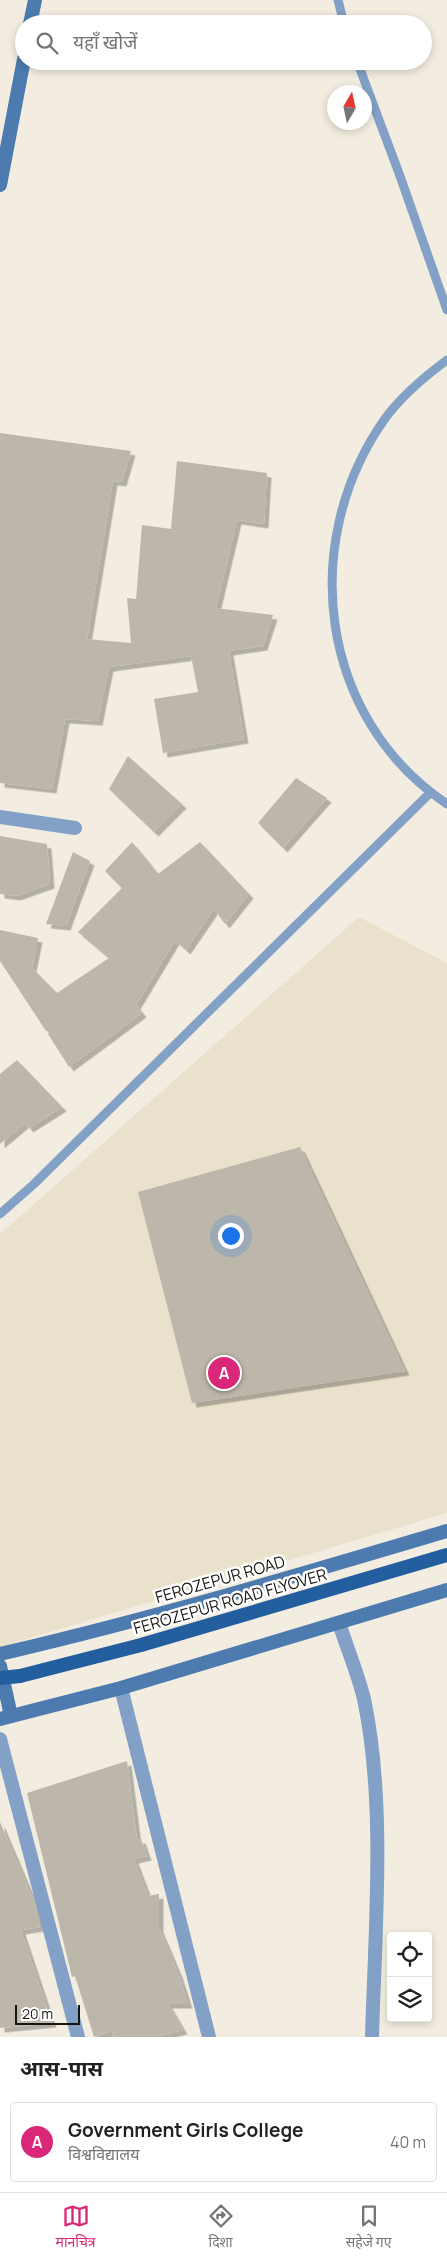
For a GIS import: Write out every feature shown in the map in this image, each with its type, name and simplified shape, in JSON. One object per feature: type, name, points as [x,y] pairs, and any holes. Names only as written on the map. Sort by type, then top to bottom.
[{"type":"main road","points":[[32,15],[35,0]]},
{"type":"main road","points":[[0,185],[22,70]]},
{"type":"main road","name":"FEROZEPUR ROAD","points":[[0,1654],[89,1633],[217,1599],[447,1531]]},
{"type":"main road","name":"FEROZEPUR ROAD FLYOVER","points":[[0,1678],[20,1676],[141,1645],[447,1555]]},
{"type":"main road","points":[[0,1666],[5,1717],[121,1688],[447,1590]]},
{"type":"street","points":[[0,817],[75,828]]},
{"type":"street","points":[[339,1623],[364,1698],[371,1747],[376,1874],[372,2037]]},
{"type":"street","points":[[121,1688],[209,2037]]},
{"type":"street","points":[[0,1739],[78,2037]]},
{"type":"lane","points":[[338,0],[342,15]]},
{"type":"lane","points":[[360,70],[447,310]]},
{"type":"lane","points":[[447,360],[420,381],[385,419],[358,464],[340,512],[331,563],[333,615],[347,673],[364,713],[393,756],[430,793],[447,804]]},
{"type":"lane","points":[[0,1214],[34,1184],[430,793]]},
{"type":"shaded area","points":[[359,917],[447,963],[447,1513],[0,1647],[0,1234]]},
{"type":"building","points":[[0,433],[131,451],[122,482],[113,481],[87,639],[131,643],[127,598],[136,599],[142,525],[171,529],[177,461],[267,473],[264,524],[237,520],[216,608],[273,615],[263,646],[229,651],[244,739],[163,753],[154,699],[198,692],[191,656],[109,667],[98,721],[65,719],[52,789],[0,783]]},
{"type":"building","points":[[128,756],[182,804],[154,832],[109,789]]},
{"type":"building","points":[[296,778],[327,798],[283,848],[258,823]]},
{"type":"building","points":[[0,836],[47,844],[50,884],[16,896],[0,894]]},
{"type":"building","points":[[132,842],[158,874],[200,842],[249,894],[225,924],[214,909],[186,950],[175,940],[136,1005],[142,1013],[69,1067],[48,1034],[52,1030],[46,1031],[0,961],[0,930],[38,938],[32,968],[57,993],[109,958],[78,932],[122,888],[105,871]]},
{"type":"building","points":[[73,852],[90,861],[66,926],[46,924]]},
{"type":"building","points":[[17,1060],[62,1107],[29,1128],[25,1123],[0,1144],[0,1074]]},
{"type":"building","points":[[300,1147],[405,1371],[192,1403],[138,1192]]},
{"type":"building","points":[[127,1761],[137,1840],[141,1839],[147,1856],[134,1859],[148,1896],[159,1894],[159,1928],[178,1973],[188,2004],[168,2004],[183,2030],[155,2037],[114,2037],[112,2031],[94,2037],[75,1976],[72,1977],[27,1793]]},
{"type":"building","points":[[0,1822],[34,1902],[40,1927],[21,1930],[52,2023],[0,2028]]},
{"type":"place","name":"Government Girls College","points":[[224,1373]]}]
